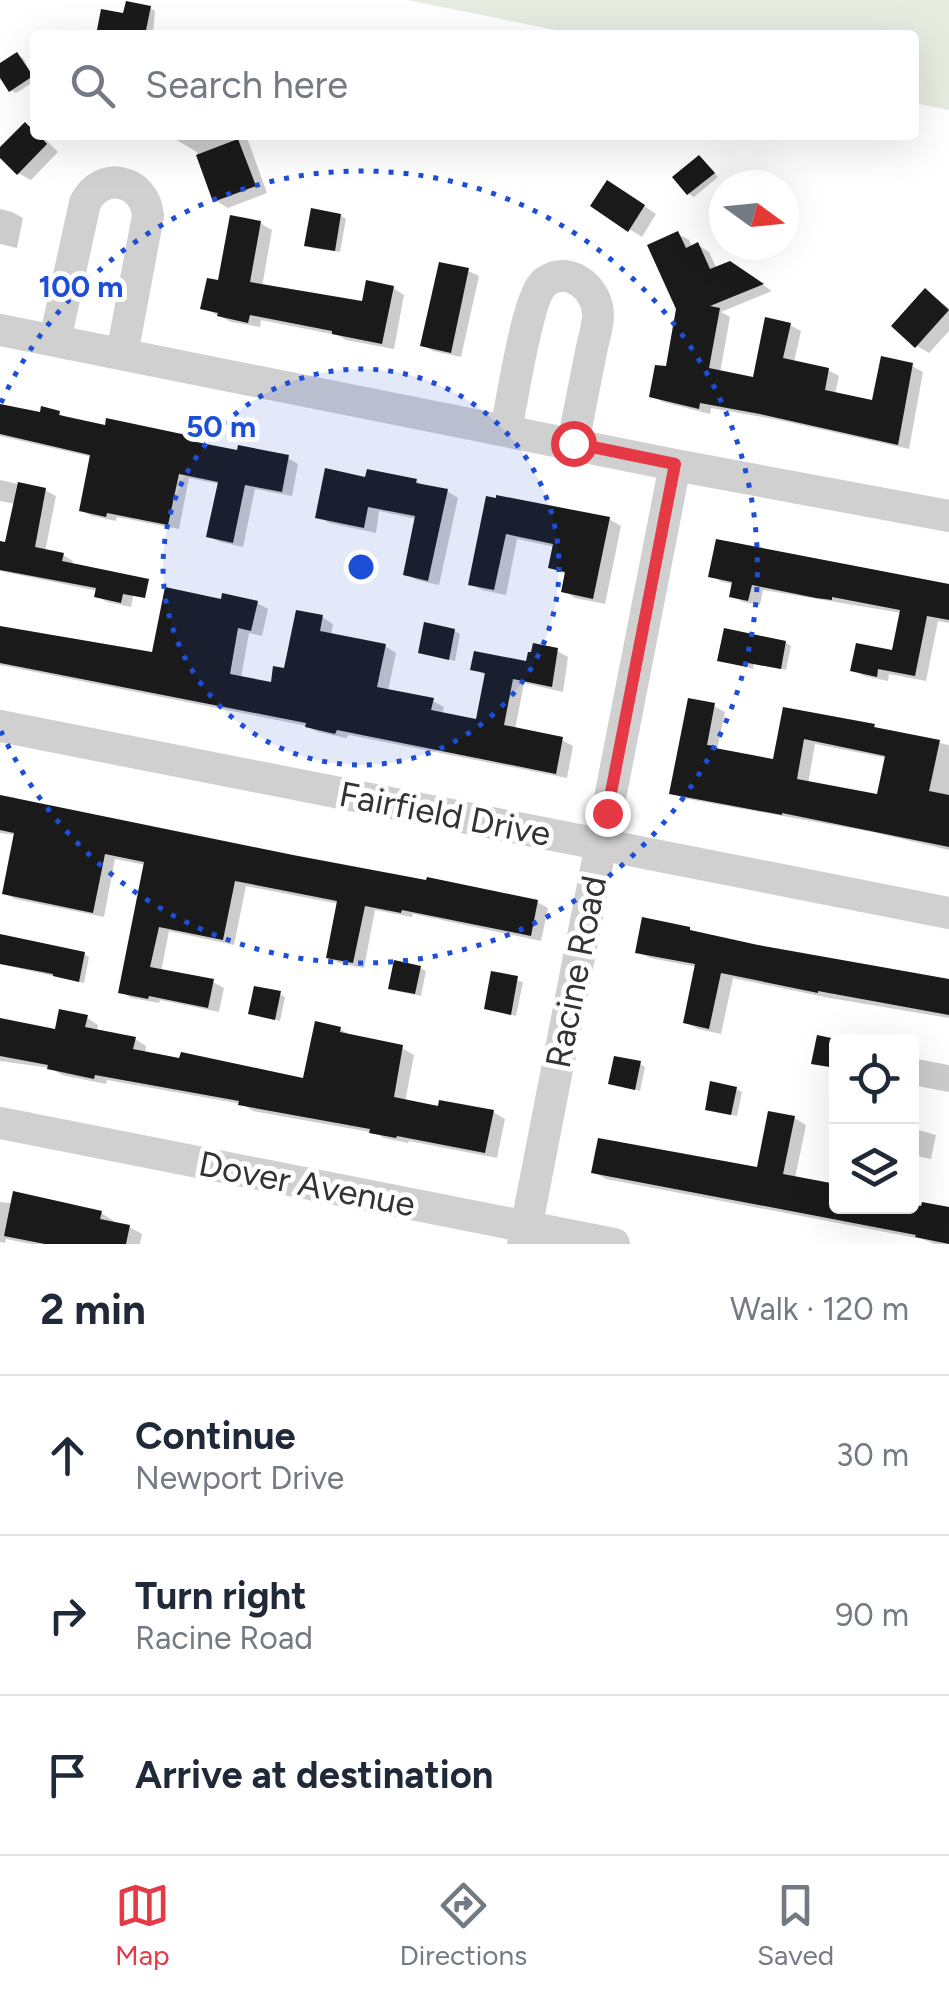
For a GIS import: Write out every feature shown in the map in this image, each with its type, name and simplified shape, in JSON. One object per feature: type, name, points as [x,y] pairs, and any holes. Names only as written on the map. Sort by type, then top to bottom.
[{"type":"street","points":[[55,340],[85,203],[98,187],[120,183],[141,194],[148,216],[122,354]]},
{"type":"street","points":[[506,430],[533,300],[545,282],[558,276],[570,277],[592,291],[598,315],[573,443]]},
{"type":"street","points":[[0,330],[949,516]]},
{"type":"street","name":"Racine Road","points":[[525,1235],[675,464]]},
{"type":"street","name":"Fairfield Drive","points":[[0,726],[949,913]]},
{"type":"street","name":"Dover Avenue","points":[[0,1123],[525,1235],[614,1244]]},
{"type":"shaded area","points":[[407,0],[949,0],[949,110],[919,104],[919,30],[555,30]]},
{"type":"building","points":[[126,1],[151,6],[146,30],[97,30],[101,9],[123,13]]},
{"type":"building","points":[[17,52],[30,78],[9,92],[0,78],[0,63]]},
{"type":"building","points":[[25,122],[30,127],[30,140],[43,140],[47,144],[17,175],[0,158],[0,147]]},
{"type":"building","points":[[238,140],[256,186],[213,202],[196,155]]},
{"type":"building","points":[[699,155],[712,170],[709,170],[709,178],[687,195],[672,177]]},
{"type":"building","points":[[607,180],[645,205],[628,232],[590,206]]},
{"type":"building","points":[[311,208],[341,214],[335,251],[304,246]]},
{"type":"building","points":[[230,215],[261,221],[250,282],[362,301],[366,280],[394,286],[382,344],[250,315],[248,323],[200,309],[207,278],[218,280]]},
{"type":"building","points":[[678,231],[686,248],[698,242],[710,269],[730,261],[764,284],[710,306],[720,308],[709,368],[753,377],[765,317],[791,323],[783,358],[829,368],[825,390],[872,400],[881,356],[913,363],[898,445],[760,414],[700,403],[699,409],[649,397],[655,365],[666,366],[676,309],[647,245]]},
{"type":"building","points":[[439,262],[469,268],[451,353],[420,346]]},
{"type":"building","points":[[925,288],[949,310],[915,348],[891,326]]},
{"type":"building","points":[[0,404],[40,412],[41,406],[60,411],[59,415],[105,425],[106,418],[196,437],[196,442],[289,455],[282,492],[245,485],[233,543],[206,537],[218,482],[179,474],[168,525],[79,511],[90,455],[0,434]]},
{"type":"building","points":[[325,468],[365,477],[367,469],[448,489],[428,581],[403,575],[415,516],[368,507],[364,528],[315,518]]},
{"type":"building","points":[[18,482],[46,488],[35,547],[64,553],[62,561],[149,579],[145,598],[123,594],[121,603],[94,597],[96,588],[0,570],[0,541],[5,542]]},
{"type":"building","points":[[486,496],[610,517],[593,599],[561,592],[565,572],[548,568],[553,544],[506,534],[494,590],[468,585]]},
{"type":"building","points":[[716,539],[949,584],[949,620],[927,616],[915,676],[878,669],[877,677],[850,671],[856,643],[892,650],[900,610],[752,585],[748,601],[729,597],[732,582],[708,577]]},
{"type":"building","points":[[165,587],[221,599],[222,593],[258,601],[251,631],[238,628],[230,674],[271,682],[273,666],[284,668],[296,610],[323,615],[320,631],[386,644],[377,687],[434,698],[431,710],[476,719],[485,673],[470,670],[474,651],[526,661],[533,643],[558,648],[552,687],[513,679],[504,725],[563,737],[556,774],[337,730],[335,734],[305,727],[306,723],[0,663],[0,626],[152,652]]},
{"type":"building","points":[[424,622],[455,629],[449,660],[418,653]]},
{"type":"building","points":[[724,628],[786,641],[781,669],[717,661]]},
{"type":"building","points":[[688,698],[715,703],[707,745],[773,759],[783,707],[875,724],[874,727],[940,740],[929,791],[949,795],[949,847],[782,813],[669,794]],"holes":[[[804,739],[885,756],[877,794],[797,779]]]},
{"type":"building","points":[[0,795],[538,900],[531,936],[365,906],[353,963],[326,958],[337,901],[235,881],[223,940],[159,927],[150,967],[214,979],[208,1008],[118,993],[144,862],[105,854],[93,913],[2,894],[14,833],[0,830]]},
{"type":"building","points":[[642,917],[758,945],[949,979],[949,1015],[721,973],[709,1029],[683,1023],[695,964],[635,953]]},
{"type":"building","points":[[0,934],[85,952],[79,982],[0,964]]},
{"type":"building","points":[[394,960],[421,966],[415,994],[388,989]]},
{"type":"building","points":[[491,971],[518,976],[511,1015],[484,1009]]},
{"type":"building","points":[[254,986],[281,991],[275,1020],[248,1014]]},
{"type":"building","points":[[59,1009],[88,1015],[85,1027],[136,1037],[133,1049],[179,1058],[181,1052],[303,1078],[315,1021],[341,1027],[340,1032],[403,1045],[394,1097],[438,1106],[439,1100],[494,1110],[485,1153],[369,1133],[370,1129],[238,1105],[239,1101],[95,1075],[94,1079],[0,1056],[0,1018],[55,1029]]},
{"type":"building","points":[[817,1035],[829,1038],[829,1067],[811,1064]]},
{"type":"building","points":[[614,1056],[641,1061],[635,1090],[608,1084]]},
{"type":"building","points":[[710,1081],[737,1087],[731,1115],[705,1110]]},
{"type":"building","points":[[768,1111],[795,1116],[783,1174],[829,1183],[829,1214],[919,1214],[922,1202],[949,1207],[949,1244],[591,1173],[598,1138],[757,1167]]},
{"type":"building","points":[[13,1191],[102,1211],[100,1219],[130,1225],[126,1244],[45,1244],[4,1236]]},
{"type":"route","points":[[573,443],[675,464],[607,813]]}]
